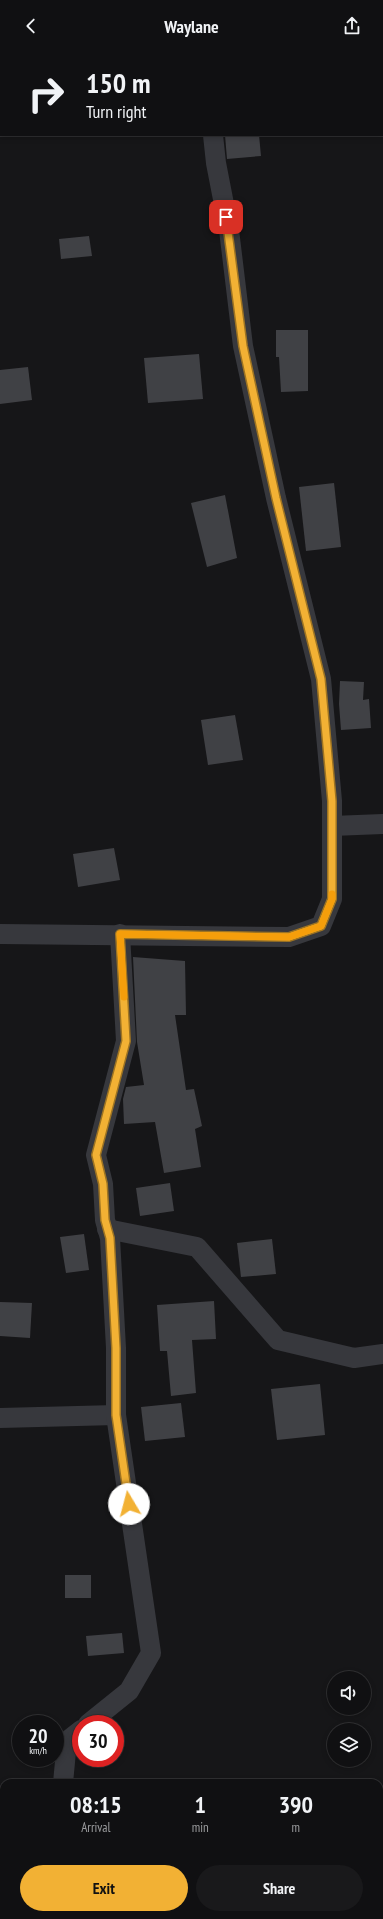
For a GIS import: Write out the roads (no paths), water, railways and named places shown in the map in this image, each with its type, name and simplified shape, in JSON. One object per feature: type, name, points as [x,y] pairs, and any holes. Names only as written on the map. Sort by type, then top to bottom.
[{"type":"street","points":[[0,934],[120,934],[289,937],[321,926],[332,899],[332,801],[321,679],[276,498],[243,346],[229,230],[216,163],[213,136]]},
{"type":"street","points":[[332,826],[383,824]]},
{"type":"street","points":[[99,1715],[129,1691],[151,1653],[116,1415],[116,1348],[110,1238],[105,1220],[103,1184],[96,1155],[126,1041],[120,934]]},
{"type":"street","points":[[107,1229],[197,1247],[278,1340],[354,1358],[383,1354]]},
{"type":"street","points":[[0,1418],[116,1415]]},
{"type":"street","points":[[63,1779],[67,1741],[72,1737]]}]
